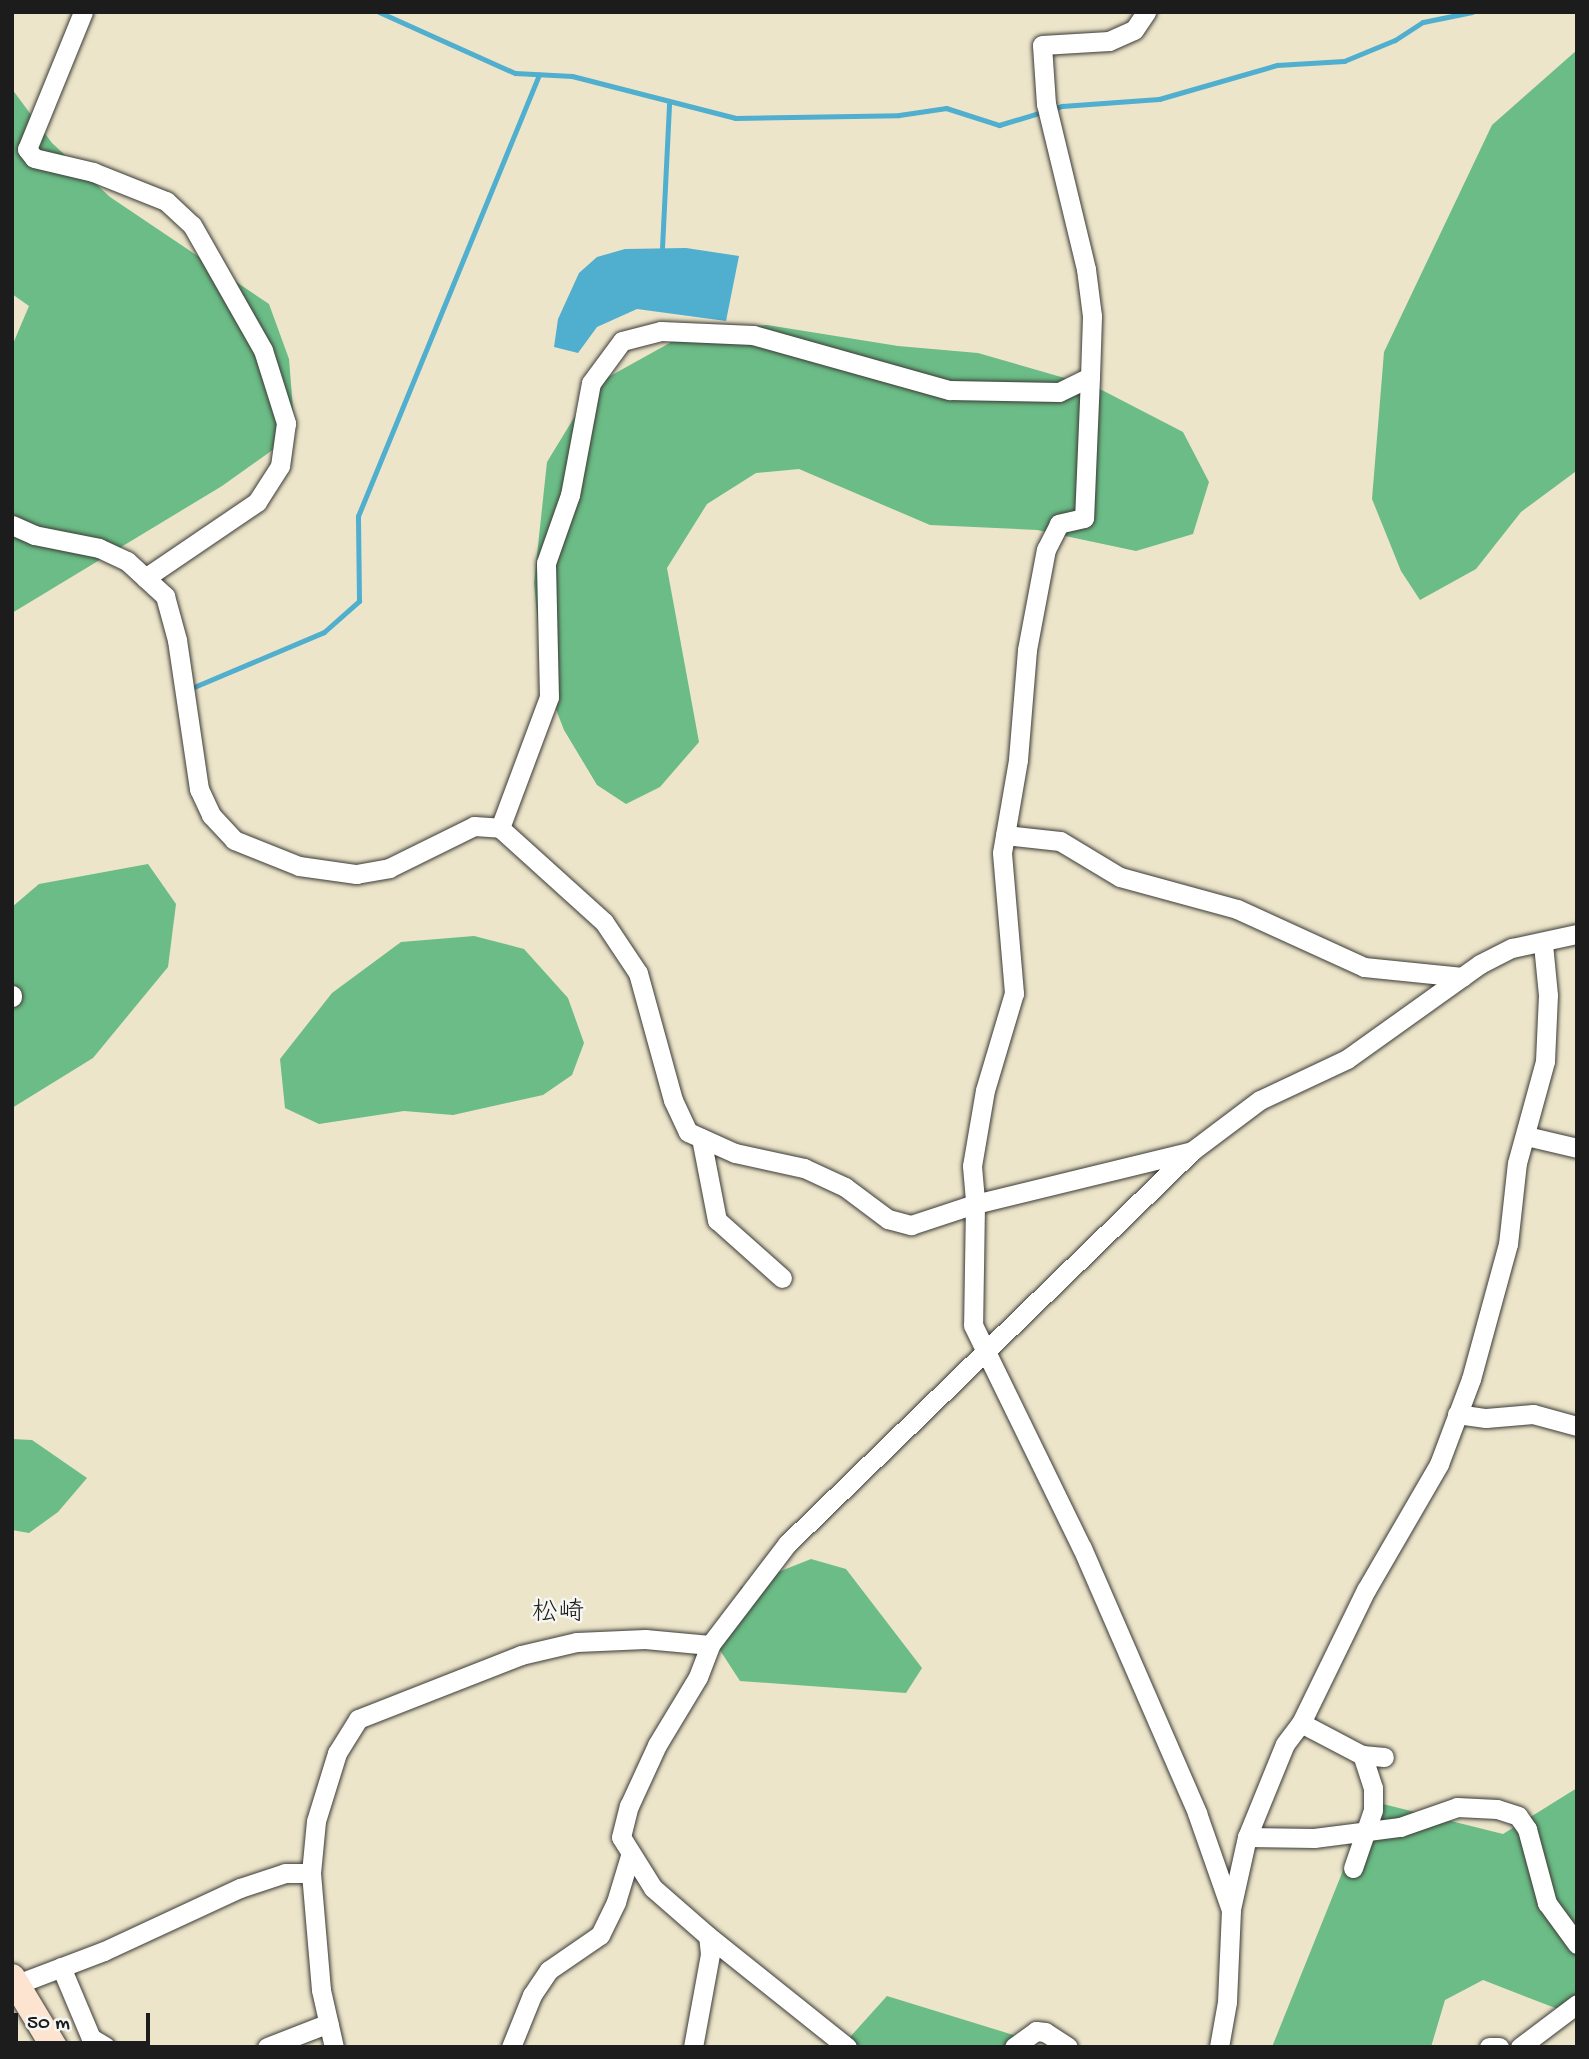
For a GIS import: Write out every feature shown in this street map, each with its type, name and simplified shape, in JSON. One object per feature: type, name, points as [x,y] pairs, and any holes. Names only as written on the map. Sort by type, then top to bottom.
[{"type":"street","points":[[83,12],[27,149],[34,158],[93,172],[166,201],[192,225],[263,350],[286,423],[279,466],[257,502],[145,578]]},
{"type":"street","points":[[1146,12],[1134,30],[1109,41],[1042,45],[1046,104],[1086,269],[1091,316],[1084,518],[1059,524],[1046,549],[1027,650],[1018,760],[1002,853],[1014,993],[985,1090],[972,1166],[975,1204],[971,1300],[973,1325],[1082,1548],[1197,1813],[1231,1910]]},
{"type":"street","points":[[500,828],[549,697],[546,563],[570,495],[590,383],[622,341],[661,331],[753,335],[949,390],[1059,393],[1090,377]]},
{"type":"street","points":[[12,525],[34,535],[99,548],[127,561],[165,596],[177,640],[199,789],[211,815],[234,839],[299,866],[356,874],[389,868],[474,826],[500,828],[604,922],[638,973],[673,1100],[688,1132],[735,1153],[804,1168],[845,1187],[888,1219],[911,1225],[975,1204],[1192,1151]]},
{"type":"street","points":[[1005,835],[1060,841],[1120,877],[1237,909],[1364,967],[1462,977]]},
{"type":"street","points":[[847,2047],[708,1936],[653,1888],[630,1856],[621,1837],[629,1806],[657,1745],[698,1677],[710,1645],[787,1544],[1192,1151],[1260,1100],[1347,1059],[1462,977],[1512,948],[1543,944],[1577,934]]},
{"type":"street","points":[[1219,2047],[1227,2003],[1231,1910],[1247,1837],[1285,1744],[1301,1723],[1366,1590],[1439,1464],[1494,1300],[1508,1244],[1517,1163],[1545,1061],[1548,995],[1543,944]]},
{"type":"street","points":[[1526,1136],[1577,1148]]},
{"type":"street","points":[[701,1138],[717,1220],[782,1278]]},
{"type":"street","points":[[1457,1414],[1486,1418],[1533,1414],[1577,1426]]},
{"type":"street","points":[[334,2047],[311,1872],[316,1821],[337,1753],[358,1719],[521,1655],[577,1642],[645,1639],[710,1645]]},
{"type":"street","points":[[1301,1723],[1362,1755],[1384,1757]]},
{"type":"street","points":[[1353,1868],[1373,1810],[1373,1788],[1362,1755]]},
{"type":"street","points":[[1247,1837],[1314,1838],[1426,1821],[1457,1807],[1497,1809],[1518,1816],[1533,1845],[1547,1903],[1577,1944]]},
{"type":"street","points":[[511,2047],[532,1995],[549,1970],[600,1935],[617,1902],[630,1856]]},
{"type":"street","points":[[54,2047],[13,1982],[61,1967],[240,1888],[285,1873],[311,1872]]},
{"type":"street","points":[[693,2047],[710,1954],[708,1936]]},
{"type":"street","points":[[61,1967],[90,2038],[106,2047]]},
{"type":"street","points":[[1520,2047],[1577,2004]]},
{"type":"street","points":[[267,2047],[329,2023]]},
{"type":"street","points":[[1014,2047],[1035,2031],[1045,2032],[1068,2047]]},
{"type":"street","points":[[1489,2047],[1499,2047]]},
{"type":"green space","points":[[1577,50],[1575,472],[1521,512],[1476,569],[1420,600],[1401,571],[1372,499],[1384,352],[1492,125]]},
{"type":"green space","points":[[12,89],[52,143],[110,197],[269,304],[289,359],[295,434],[222,486],[12,613],[12,346],[29,306],[12,294]]},
{"type":"green space","points":[[767,325],[898,346],[978,353],[1096,387],[1183,432],[1209,482],[1193,534],[1136,551],[1037,530],[930,525],[799,469],[756,473],[707,504],[667,568],[699,742],[660,787],[626,804],[597,785],[564,730],[543,676],[534,583],[547,462],[594,385],[693,330]]},
{"type":"green space","points":[[148,864],[176,904],[168,967],[93,1058],[12,1108],[12,907],[39,884]]},
{"type":"green space","points":[[474,936],[524,949],[568,998],[584,1043],[572,1075],[543,1095],[453,1115],[404,1111],[319,1124],[285,1108],[280,1059],[332,993],[401,942]]},
{"type":"green space","points":[[12,1439],[32,1440],[87,1478],[58,1512],[29,1533],[12,1530]]},
{"type":"green space","points":[[811,1559],[846,1569],[922,1668],[906,1693],[740,1681],[714,1641],[741,1587]]},
{"type":"green space","points":[[1577,1788],[1577,2002],[1563,2011],[1483,1980],[1445,2000],[1431,2047],[1272,2047],[1371,1801],[1503,1834]]},
{"type":"green space","points":[[887,1996],[1020,2037],[1018,2047],[841,2047]]},
{"type":"water","points":[[686,248],[739,256],[726,321],[637,309],[597,327],[578,353],[554,347],[558,319],[579,273],[597,257],[625,249]]},
{"type":"waterway","points":[[379,12],[515,73],[572,76],[735,118],[899,115],[946,108],[999,125],[1062,106],[1159,99],[1277,65],[1344,61],[1395,40],[1423,22],[1472,12]]},
{"type":"waterway","points":[[194,687],[324,632],[359,601],[358,516],[539,75]]},
{"type":"waterway","points":[[662,248],[669,104]]},
{"type":"district","name":"松崎","points":[[558,1615]]}]
